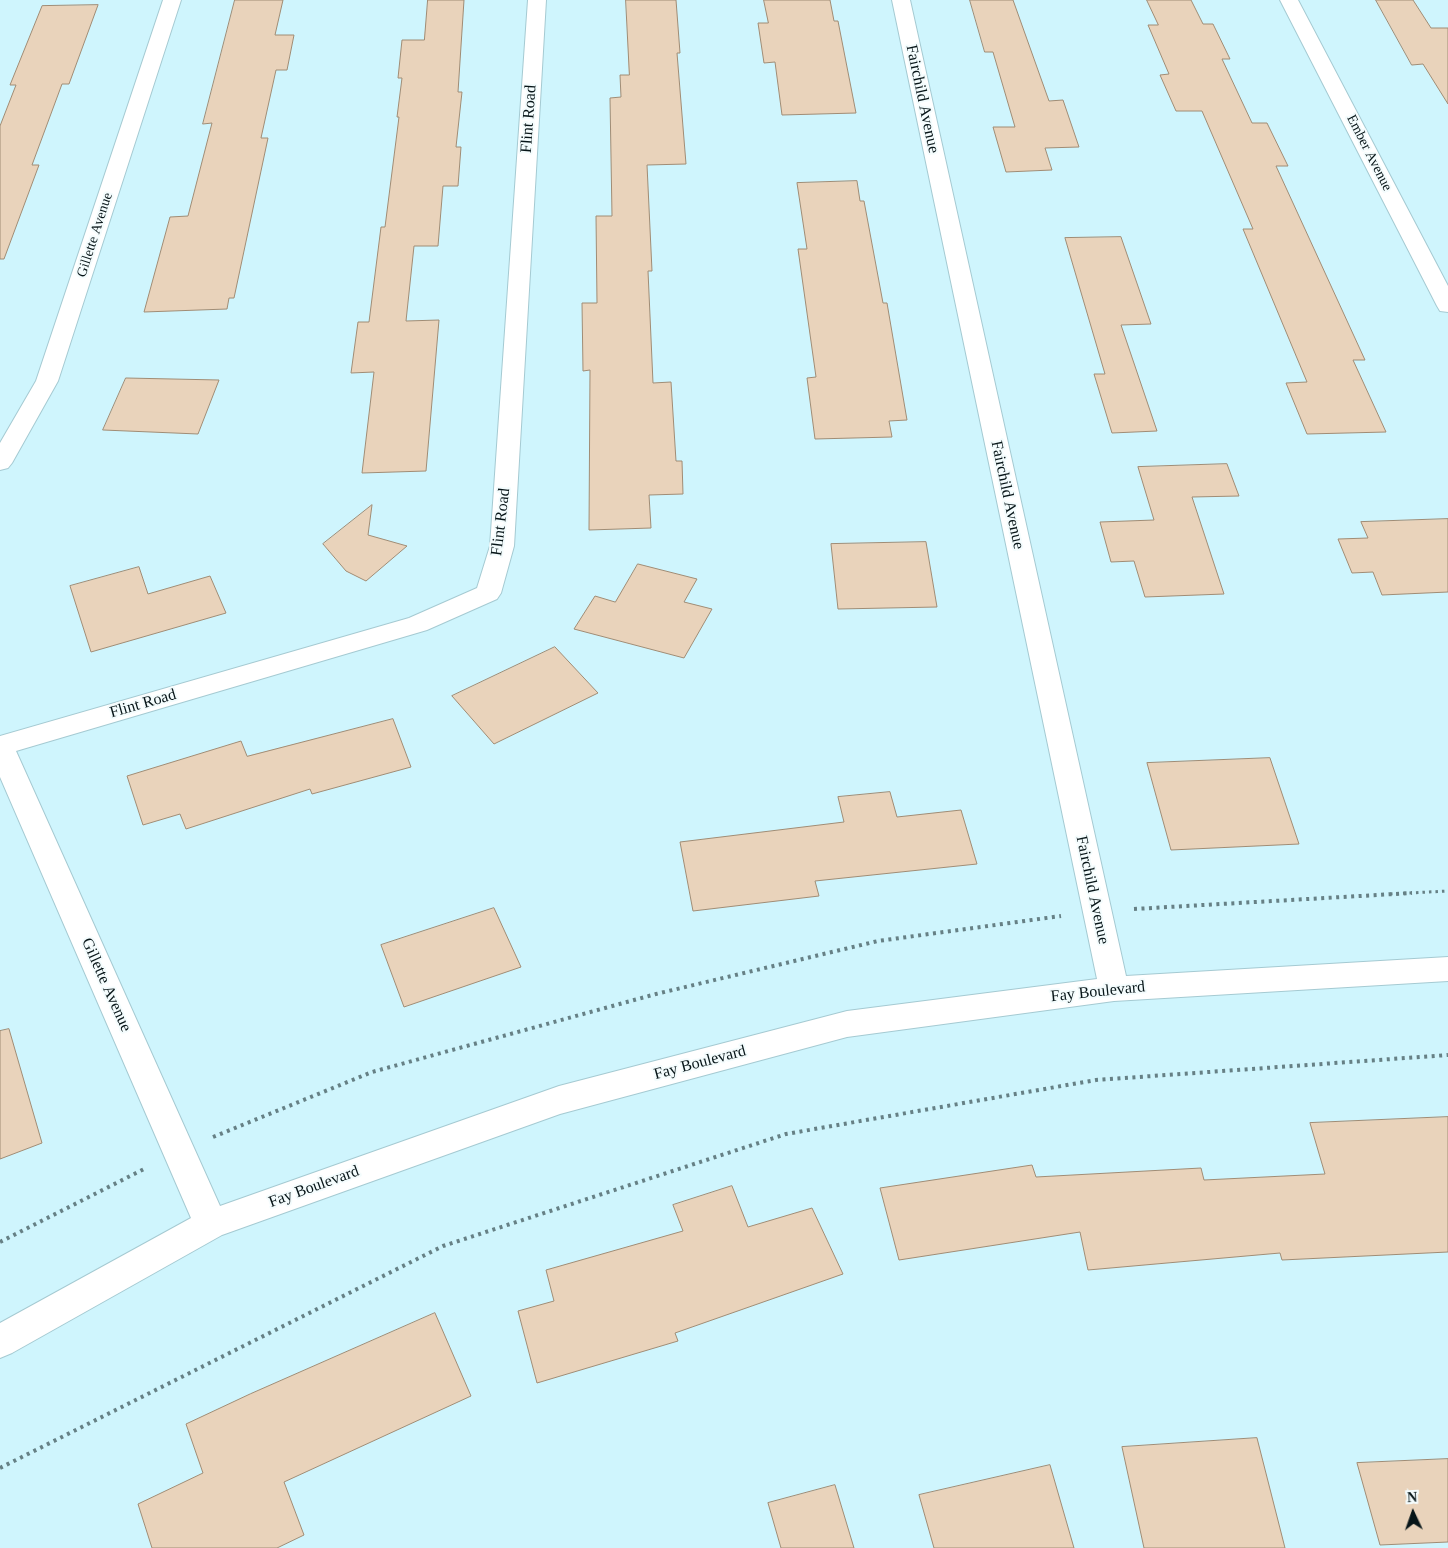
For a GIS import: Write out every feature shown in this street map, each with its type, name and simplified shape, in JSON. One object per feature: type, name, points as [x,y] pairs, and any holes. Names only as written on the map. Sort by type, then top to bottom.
[{"type":"street","name":"Gillette Avenue","points":[[0,463],[47,381],[172,0]]},
{"type":"street","name":"Flint Road","points":[[0,746],[418,624],[488,593],[502,546],[537,0]]},
{"type":"street","name":"Fairchild Avenue","points":[[901,0],[1114,989]]},
{"type":"street","name":"Ember Avenue","points":[[1289,0],[1448,306]]},
{"type":"street","name":"Gillette Avenue","points":[[0,746],[211,1224]]},
{"type":"street","name":"Fay Boulevard","points":[[0,1341],[211,1224],[559,1100],[847,1024],[1114,989],[1448,969]]},
{"type":"path","points":[[0,1242],[179,1151],[372,1072],[656,994],[878,941],[1097,912],[1448,891]]},
{"type":"path","points":[[0,1468],[443,1246],[786,1134],[1096,1080],[1448,1055]]},
{"type":"building","points":[[235,0],[283,0],[275,35],[294,35],[287,70],[276,70],[261,138],[268,138],[234,298],[229,298],[227,309],[144,312],[170,217],[188,216],[212,123],[203,124]]},
{"type":"building","points":[[428,0],[464,0],[458,92],[462,92],[456,147],[461,147],[458,186],[443,186],[438,246],[414,246],[406,321],[439,320],[426,471],[362,473],[374,372],[351,373],[358,322],[369,322],[381,227],[385,227],[399,117],[397,117],[402,78],[398,78],[402,40],[424,40]]},
{"type":"building","points":[[626,0],[676,0],[680,53],[677,53],[686,164],[647,165],[652,271],[648,271],[653,383],[671,382],[676,461],[682,461],[683,494],[649,495],[651,528],[589,530],[590,370],[583,371],[582,303],[597,303],[596,216],[612,216],[610,98],[621,97],[620,75],[629,75]]},
{"type":"building","points":[[764,0],[830,0],[834,21],[838,21],[856,113],[782,115],[775,62],[764,63],[758,23],[768,23]]},
{"type":"building","points":[[970,0],[1013,0],[1049,101],[1063,100],[1079,147],[1045,148],[1052,170],[1006,172],[993,127],[1015,127],[993,52],[985,52]]},
{"type":"building","points":[[1147,0],[1191,0],[1203,24],[1213,24],[1230,59],[1222,59],[1252,123],[1267,123],[1288,166],[1276,166],[1365,360],[1353,360],[1386,432],[1307,434],[1286,383],[1307,382],[1243,229],[1253,229],[1202,111],[1176,111],[1160,75],[1169,74],[1148,25],[1158,25]]},
{"type":"building","points":[[1376,0],[1413,0],[1431,28],[1448,28],[1448,104],[1423,64],[1412,65]]},
{"type":"building","points":[[98,5],[69,84],[62,84],[32,165],[39,165],[4,259],[0,259],[0,126],[16,85],[10,85],[42,6]]},
{"type":"building","points":[[857,181],[860,201],[864,201],[883,303],[887,303],[907,420],[889,421],[892,437],[815,439],[807,378],[816,377],[798,249],[807,249],[797,183]]},
{"type":"building","points":[[1121,237],[1151,324],[1121,325],[1157,431],[1112,433],[1094,374],[1105,374],[1065,238]]},
{"type":"building","points":[[126,378],[219,380],[198,434],[103,430]]},
{"type":"building","points":[[1227,464],[1239,496],[1192,497],[1224,594],[1145,597],[1134,561],[1111,562],[1100,522],[1154,520],[1138,467]]},
{"type":"building","points":[[372,505],[368,535],[407,546],[366,581],[346,571],[323,544]]},
{"type":"building","points":[[1448,519],[1448,592],[1382,595],[1373,572],[1352,573],[1338,539],[1368,538],[1361,522]]},
{"type":"building","points":[[926,542],[937,607],[838,609],[831,544]]},
{"type":"building","points":[[638,564],[697,579],[684,602],[712,609],[684,658],[574,629],[595,596],[615,602]]},
{"type":"building","points":[[139,567],[148,594],[210,576],[226,613],[91,652],[70,586]]},
{"type":"building","points":[[555,647],[598,693],[494,744],[452,696]]},
{"type":"building","points":[[393,719],[411,767],[312,794],[310,789],[186,829],[180,814],[143,825],[127,776],[241,741],[247,756]]},
{"type":"building","points":[[1270,758],[1299,844],[1171,850],[1147,763]]},
{"type":"building","points":[[890,792],[897,817],[961,810],[977,864],[815,881],[819,896],[693,911],[680,842],[844,822],[838,797]]},
{"type":"building","points":[[494,908],[521,967],[404,1007],[381,945]]},
{"type":"building","points":[[9,1029],[42,1143],[0,1159],[0,1031]]},
{"type":"building","points":[[1448,1117],[1448,1252],[1282,1260],[1280,1253],[1088,1270],[1080,1232],[899,1260],[880,1188],[1032,1165],[1036,1177],[1201,1168],[1204,1180],[1325,1174],[1310,1123]]},
{"type":"building","points":[[732,1186],[748,1227],[812,1208],[843,1274],[675,1333],[678,1341],[537,1383],[518,1311],[554,1301],[546,1270],[683,1231],[673,1205]]},
{"type":"building","points":[[435,1313],[471,1396],[284,1482],[304,1535],[277,1548],[152,1548],[138,1504],[203,1473],[186,1424]]},
{"type":"building","points":[[1257,1438],[1285,1548],[1144,1548],[1122,1447]]},
{"type":"building","points":[[1448,1459],[1448,1542],[1380,1545],[1357,1463]]},
{"type":"building","points":[[1050,1465],[1074,1548],[934,1548],[919,1495]]},
{"type":"building","points":[[835,1485],[854,1548],[781,1548],[768,1503]]}]
